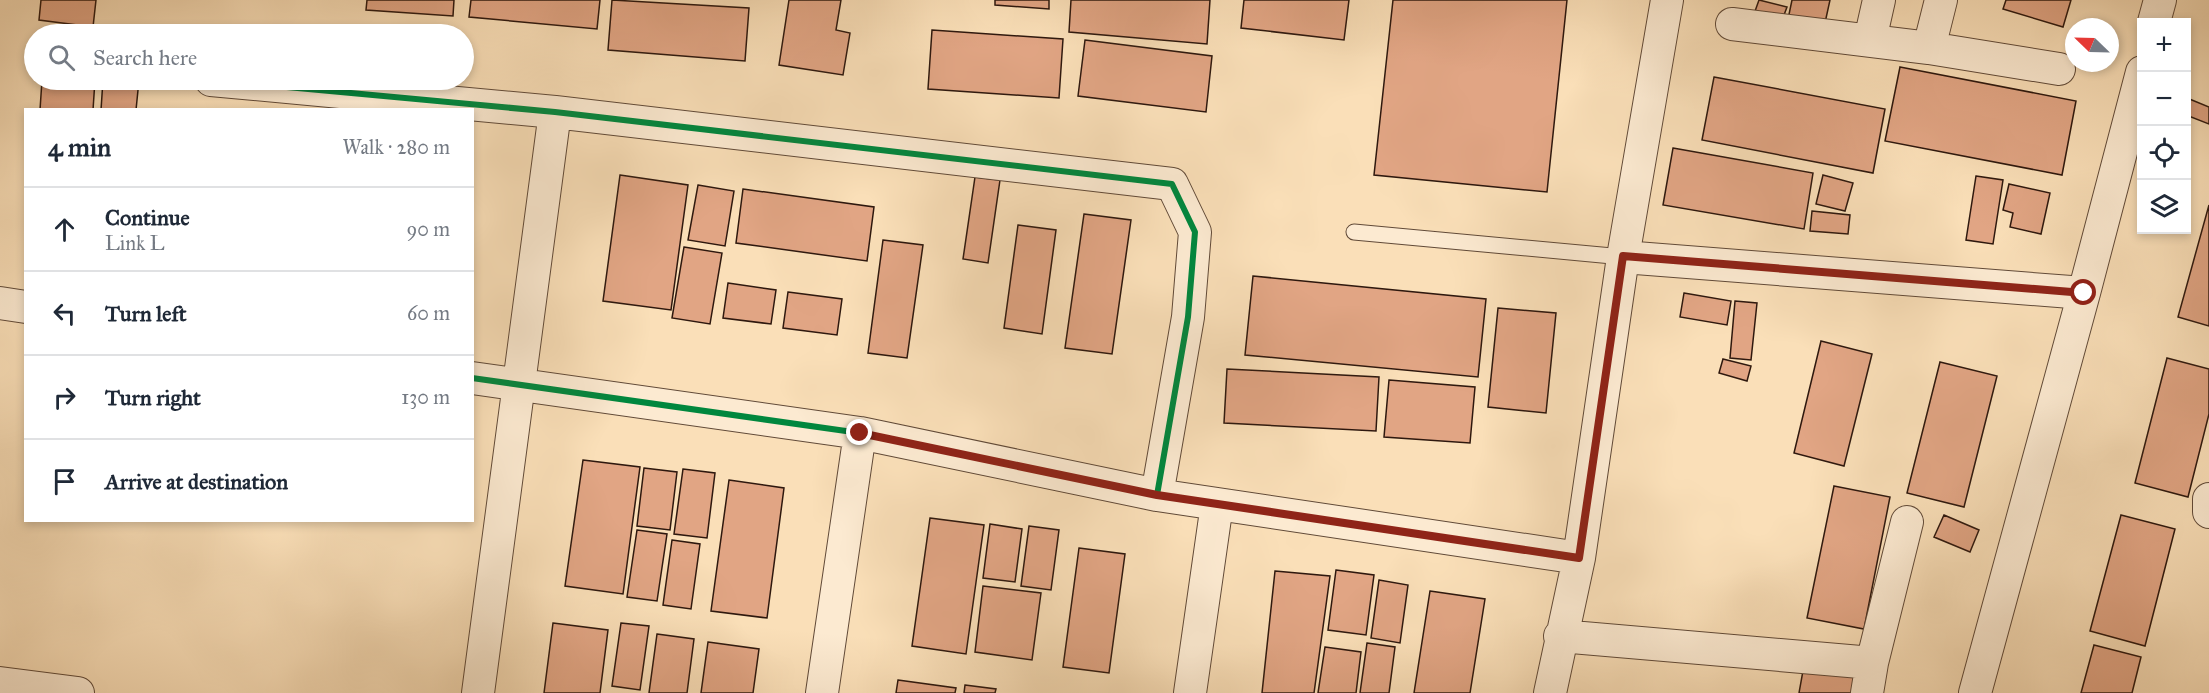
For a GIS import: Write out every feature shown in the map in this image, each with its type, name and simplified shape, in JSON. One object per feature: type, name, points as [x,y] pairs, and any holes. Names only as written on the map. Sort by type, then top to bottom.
[{"type":"street","points":[[1550,693],[1560,636],[1579,558],[1623,256],[1667,0]]},
{"type":"street","points":[[1870,40],[1879,0]]},
{"type":"street","points":[[1929,48],[1941,0]]},
{"type":"street","points":[[2155,18],[2160,0]]},
{"type":"street","points":[[1732,24],[1929,48],[2059,69]]},
{"type":"street","points":[[318,90],[555,112],[1172,184],[1195,232],[1188,317],[1157,495]]},
{"type":"street","points":[[1975,693],[2137,91]]},
{"type":"street","points":[[478,693],[555,112]]},
{"type":"street","points":[[1623,256],[2084,293]]},
{"type":"street","points":[[0,303],[24,307]]},
{"type":"street","points":[[474,378],[860,433],[1157,495],[1579,558]]},
{"type":"street","points":[[822,693],[860,433]]},
{"type":"street","points":[[2209,499],[2209,512]]},
{"type":"street","points":[[1190,693],[1217,504]]},
{"type":"street","points":[[1867,693],[1872,663],[1907,522]]},
{"type":"street","points":[[1560,636],[1872,663]]},
{"type":"street","points":[[0,683],[78,693]]},
{"type":"lane","points":[[1354,232],[1623,256]]},
{"type":"building","points":[[41,0],[96,0],[93,24],[39,20]]},
{"type":"building","points":[[367,0],[454,0],[453,16],[366,10]]},
{"type":"building","points":[[471,0],[600,0],[597,29],[469,17]]},
{"type":"building","points":[[612,0],[749,8],[745,61],[608,50]]},
{"type":"building","points":[[789,0],[841,0],[836,30],[850,33],[843,75],[779,65]]},
{"type":"building","points":[[995,0],[1049,0],[1049,9],[995,5]]},
{"type":"building","points":[[1071,0],[1210,0],[1207,44],[1069,32]]},
{"type":"building","points":[[1244,0],[1349,0],[1344,40],[1241,28]]},
{"type":"building","points":[[1393,0],[1567,0],[1547,192],[1374,175]]},
{"type":"building","points":[[1759,0],[1787,7],[1781,23],[1754,14]]},
{"type":"building","points":[[1792,0],[1830,0],[1823,32],[1787,24]]},
{"type":"building","points":[[2006,0],[2071,0],[2063,27],[2003,9]]},
{"type":"building","points":[[932,30],[1063,39],[1059,98],[928,89]]},
{"type":"building","points":[[1085,40],[1212,56],[1206,112],[1078,96]]},
{"type":"building","points":[[1900,67],[2076,101],[2062,175],[1885,141]]},
{"type":"building","points":[[1714,77],[1885,109],[1873,173],[1702,140]]},
{"type":"building","points":[[41,90],[94,90],[93,108],[40,108]]},
{"type":"building","points":[[102,90],[138,90],[136,108],[101,108]]},
{"type":"building","points":[[2191,100],[2209,107],[2209,124],[2191,117]]},
{"type":"building","points":[[1673,148],[1813,173],[1804,229],[1663,205]]},
{"type":"building","points":[[620,175],[688,185],[671,310],[603,301]]},
{"type":"building","points":[[1823,175],[1853,183],[1845,211],[1816,204]]},
{"type":"building","points":[[1976,176],[2003,180],[1993,244],[1966,240]]},
{"type":"building","points":[[975,177],[1000,180],[988,263],[963,259]]},
{"type":"building","points":[[2009,184],[2050,193],[2041,234],[2010,227],[2013,213],[2003,210]]},
{"type":"building","points":[[698,185],[734,191],[725,246],[688,240]]},
{"type":"building","points":[[743,189],[874,207],[867,261],[736,243]]},
{"type":"building","points":[[2209,205],[2209,326],[2178,317]]},
{"type":"building","points":[[1812,211],[1850,215],[1848,234],[1810,231]]},
{"type":"building","points":[[1084,214],[1131,220],[1112,354],[1065,348]]},
{"type":"building","points":[[1018,225],[1056,230],[1042,334],[1004,328]]},
{"type":"building","points":[[883,240],[923,245],[907,358],[868,353]]},
{"type":"building","points":[[684,247],[722,253],[710,324],[672,318]]},
{"type":"building","points":[[1253,276],[1486,299],[1478,377],[1245,355]]},
{"type":"building","points":[[728,283],[776,290],[771,324],[723,318]]},
{"type":"building","points":[[788,292],[842,299],[837,335],[783,328]]},
{"type":"building","points":[[1684,293],[1731,301],[1727,325],[1680,317]]},
{"type":"building","points":[[1735,301],[1757,303],[1751,360],[1730,358]]},
{"type":"building","points":[[1498,308],[1556,313],[1546,413],[1488,407]]},
{"type":"building","points":[[1821,341],[1872,354],[1844,466],[1794,453]]},
{"type":"building","points":[[2167,358],[2209,369],[2209,414],[2188,497],[2135,483]]},
{"type":"building","points":[[1723,359],[1751,366],[1747,381],[1719,373]]},
{"type":"building","points":[[1940,362],[1997,376],[1964,507],[1907,493]]},
{"type":"building","points":[[1227,369],[1379,377],[1376,431],[1224,423]]},
{"type":"building","points":[[1389,380],[1475,387],[1470,443],[1384,437]]},
{"type":"building","points":[[583,460],[640,467],[623,594],[565,586]]},
{"type":"building","points":[[644,468],[677,472],[670,530],[637,526]]},
{"type":"building","points":[[683,469],[715,473],[707,538],[674,534]]},
{"type":"building","points":[[729,480],[784,488],[767,618],[711,611]]},
{"type":"building","points":[[1834,486],[1890,497],[1864,629],[1807,618]]},
{"type":"building","points":[[1944,515],[1979,530],[1970,552],[1934,537]]},
{"type":"building","points":[[2121,515],[2175,529],[2145,646],[2090,631]]},
{"type":"building","points":[[930,518],[984,525],[966,654],[912,646]]},
{"type":"building","points":[[990,524],[1022,529],[1015,582],[983,578]]},
{"type":"building","points":[[1029,526],[1059,530],[1051,590],[1021,586]]},
{"type":"building","points":[[637,530],[667,534],[657,601],[627,597]]},
{"type":"building","points":[[672,540],[700,544],[691,609],[663,605]]},
{"type":"building","points":[[1079,548],[1125,554],[1109,673],[1063,667]]},
{"type":"building","points":[[1336,570],[1374,575],[1366,635],[1328,630]]},
{"type":"building","points":[[1275,571],[1330,576],[1314,693],[1262,693]]},
{"type":"building","points":[[1379,580],[1408,585],[1400,643],[1371,638]]},
{"type":"building","points":[[983,586],[1041,593],[1032,660],[975,652]]},
{"type":"building","points":[[1430,591],[1485,599],[1470,693],[1414,693]]},
{"type":"building","points":[[553,623],[608,630],[600,693],[544,693]]},
{"type":"building","points":[[621,623],[649,626],[640,690],[612,686]]},
{"type":"building","points":[[657,634],[694,639],[687,693],[649,693]]},
{"type":"building","points":[[708,642],[759,649],[753,693],[701,693]]},
{"type":"building","points":[[1367,643],[1395,647],[1389,693],[1360,693]]},
{"type":"building","points":[[2094,645],[2141,657],[2132,693],[2081,693]]},
{"type":"building","points":[[1325,647],[1361,652],[1356,693],[1318,693]]},
{"type":"building","points":[[1804,665],[1856,674],[1853,693],[1799,693]]},
{"type":"building","points":[[898,680],[956,688],[955,693],[896,693]]},
{"type":"building","points":[[965,685],[996,689],[995,693],[964,693]]},
{"type":"cycle path","points":[[318,90],[555,112],[1172,184],[1195,232],[1188,317],[1157,495]]},
{"type":"cycle path","points":[[474,378],[860,433],[1157,495],[1579,558]]},
{"type":"route","points":[[860,433],[1157,495],[1579,558],[1623,256],[2084,293]]}]
